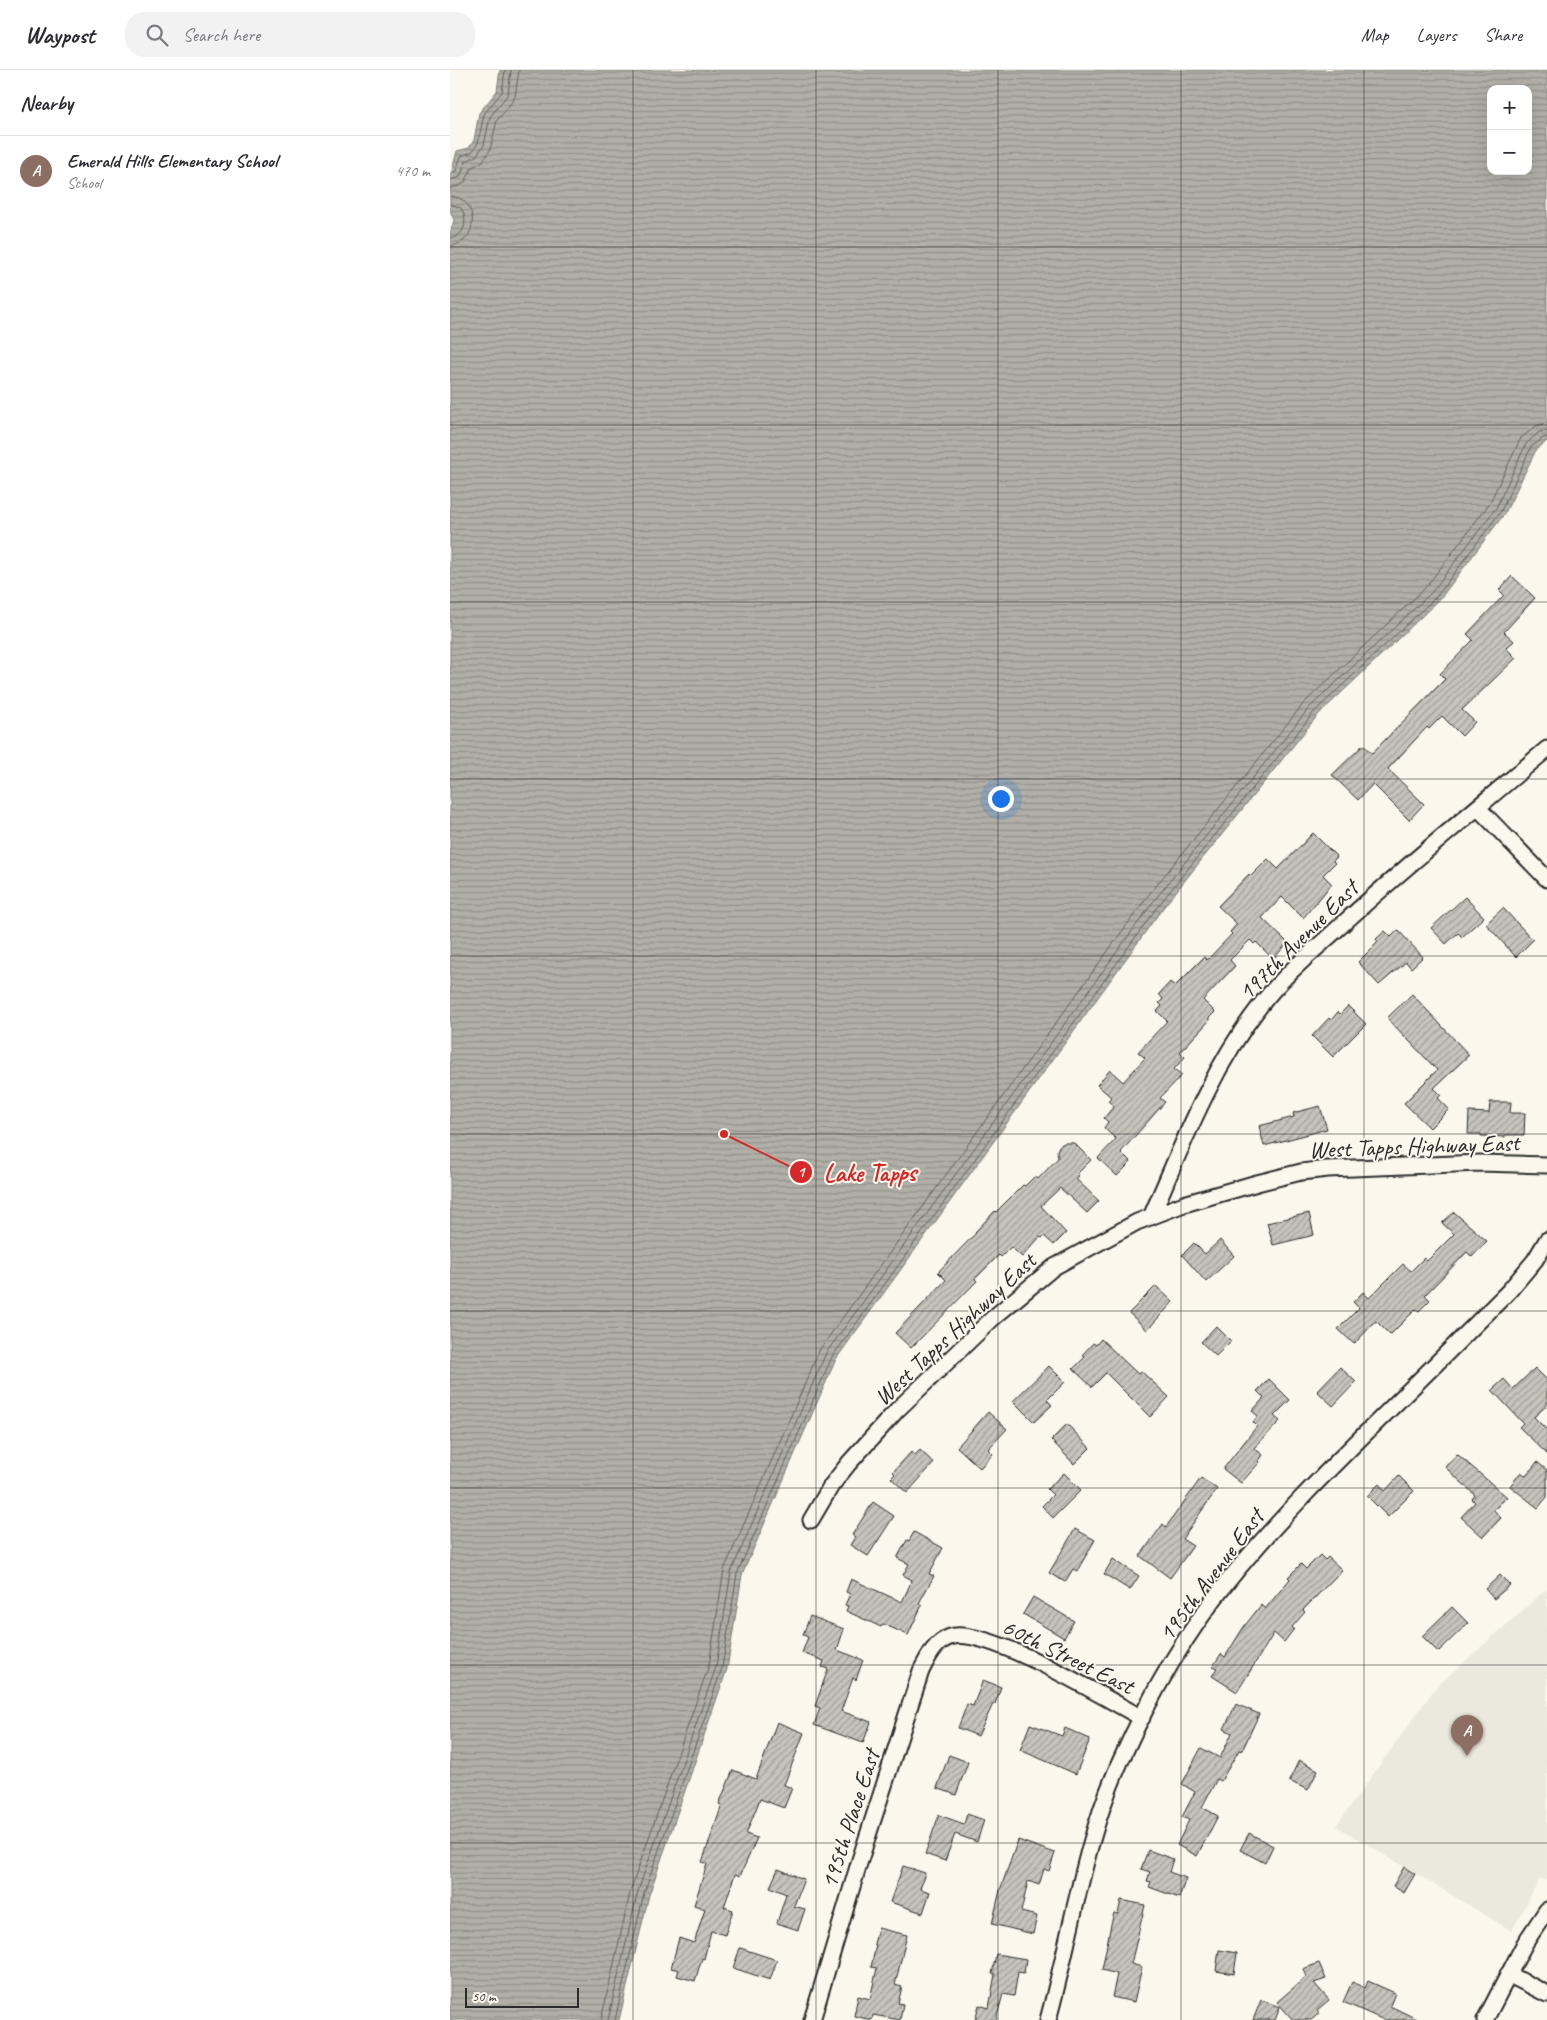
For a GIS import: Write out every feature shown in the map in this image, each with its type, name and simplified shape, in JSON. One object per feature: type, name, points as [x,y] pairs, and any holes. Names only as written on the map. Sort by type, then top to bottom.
[{"type":"street","name":"197th Avenue East","points":[[1150,1216],[1219,1067],[1261,1005],[1302,960],[1378,892],[1547,749]]},
{"type":"street","points":[[1478,808],[1547,879]]},
{"type":"street","name":"West Tapps Highway East","points":[[811,1520],[831,1486],[850,1462],[898,1410],[990,1321],[1054,1268],[1150,1216],[1257,1182],[1328,1168],[1480,1162],[1547,1165]]},
{"type":"street","name":"195th Avenue East","points":[[1048,2020],[1092,1841],[1121,1760],[1142,1718],[1190,1634],[1233,1575],[1293,1506],[1509,1291],[1535,1260],[1547,1240]]},
{"type":"street","name":"60th Street East","points":[[944,1640],[953,1636],[973,1636],[995,1643],[1023,1655],[1142,1718]]},
{"type":"street","name":"195th Place East","points":[[812,2020],[860,1860],[921,1670],[936,1645],[944,1640]]},
{"type":"street","points":[[1485,2020],[1508,1974],[1547,1910]]},
{"type":"street","points":[[1508,1974],[1547,1994]]},
{"type":"shaded area","points":[[1547,1589],[1547,1881],[1540,1878],[1512,1931],[1336,1826],[1436,1687]]},
{"type":"water","points":[[500,70],[1547,70],[1547,441],[1536,450],[1505,513],[1440,599],[1318,715],[1162,909],[836,1359],[742,1575],[727,1669],[649,1895],[619,2020],[450,2020],[450,234],[454,220],[450,210],[450,178],[457,151],[469,148],[474,140],[479,113],[497,91]]},
{"type":"building","points":[[1512,576],[1535,598],[1504,632],[1514,641],[1506,648],[1516,658],[1462,710],[1475,722],[1462,736],[1442,716],[1429,729],[1427,727],[1388,769],[1424,804],[1409,820],[1373,784],[1358,800],[1332,775],[1363,745],[1372,753],[1445,679],[1440,674],[1473,640],[1467,634],[1504,595],[1499,590]]},
{"type":"building","points":[[1313,833],[1337,857],[1333,861],[1335,863],[1323,875],[1332,884],[1303,918],[1282,897],[1262,918],[1288,943],[1273,959],[1256,942],[1254,944],[1250,940],[1230,960],[1235,966],[1203,1000],[1215,1012],[1208,1019],[1210,1020],[1180,1052],[1185,1057],[1174,1069],[1182,1075],[1160,1098],[1165,1102],[1121,1152],[1131,1162],[1117,1176],[1098,1158],[1116,1139],[1104,1128],[1108,1122],[1104,1118],[1114,1106],[1108,1101],[1111,1097],[1097,1085],[1110,1070],[1123,1082],[1145,1058],[1138,1052],[1167,1021],[1157,1011],[1162,1006],[1159,1003],[1163,999],[1159,994],[1170,982],[1175,986],[1204,957],[1207,960],[1232,934],[1230,932],[1237,924],[1218,906],[1249,874],[1251,876],[1268,859],[1278,869]]},
{"type":"building","points":[[1465,897],[1484,917],[1462,937],[1458,933],[1446,944],[1431,928]]},
{"type":"building","points":[[1503,908],[1533,940],[1516,957],[1486,924]]},
{"type":"building","points":[[1398,930],[1423,957],[1411,968],[1406,962],[1379,985],[1358,962],[1378,942],[1376,939],[1385,931],[1391,937]]},
{"type":"building","points":[[1412,994],[1469,1055],[1434,1088],[1441,1095],[1438,1098],[1449,1109],[1430,1128],[1404,1103],[1437,1070],[1387,1018]]},
{"type":"building","points":[[1348,1006],[1366,1024],[1333,1057],[1312,1036],[1329,1018],[1331,1020],[1338,1012],[1340,1014]]},
{"type":"building","points":[[1490,1102],[1511,1102],[1510,1113],[1525,1113],[1524,1135],[1505,1135],[1505,1137],[1468,1134],[1469,1112],[1489,1113]]},
{"type":"building","points":[[1320,1106],[1327,1129],[1264,1146],[1259,1126],[1294,1117],[1293,1113]]},
{"type":"building","points":[[1064,1143],[1074,1143],[1091,1160],[1077,1174],[1079,1176],[1076,1179],[1099,1201],[1087,1213],[1060,1188],[1041,1206],[1066,1233],[1054,1245],[1044,1236],[1040,1237],[1022,1257],[1011,1247],[1001,1257],[999,1255],[975,1279],[977,1281],[911,1348],[895,1333],[946,1280],[938,1272],[995,1211],[1035,1176],[1038,1179],[1058,1158],[1057,1151],[1059,1146]]},
{"type":"building","points":[[1454,1212],[1487,1241],[1472,1257],[1467,1252],[1425,1295],[1430,1300],[1419,1311],[1416,1309],[1390,1335],[1376,1321],[1354,1344],[1338,1329],[1359,1308],[1353,1302],[1363,1292],[1369,1298],[1403,1264],[1411,1271],[1424,1258],[1427,1261],[1454,1234],[1442,1223]]},
{"type":"building","points":[[1309,1213],[1314,1235],[1273,1245],[1267,1223]]},
{"type":"building","points":[[1220,1240],[1234,1256],[1206,1282],[1182,1255],[1194,1243],[1205,1254]]},
{"type":"building","points":[[1156,1286],[1173,1302],[1147,1330],[1129,1313]]},
{"type":"building","points":[[1216,1326],[1231,1341],[1216,1356],[1201,1342]]},
{"type":"building","points":[[1101,1339],[1138,1374],[1141,1371],[1169,1397],[1150,1417],[1106,1373],[1092,1387],[1073,1369],[1085,1357],[1082,1355],[1093,1343],[1096,1345]]},
{"type":"building","points":[[1049,1366],[1065,1382],[1047,1400],[1052,1405],[1034,1422],[1013,1401]]},
{"type":"building","points":[[1340,1367],[1356,1382],[1333,1406],[1317,1391]]},
{"type":"building","points":[[1535,1368],[1547,1380],[1547,1405],[1534,1417],[1547,1430],[1547,1454],[1519,1427],[1523,1423],[1492,1390],[1504,1379],[1513,1389]]},
{"type":"building","points":[[1269,1379],[1290,1400],[1274,1416],[1280,1421],[1254,1448],[1263,1455],[1259,1463],[1241,1483],[1223,1469],[1257,1426],[1253,1422],[1258,1416],[1252,1411],[1264,1398],[1257,1391]]},
{"type":"building","points":[[988,1412],[1007,1429],[988,1449],[993,1454],[980,1468],[957,1447]]},
{"type":"building","points":[[1067,1424],[1090,1448],[1074,1464],[1051,1440]]},
{"type":"building","points":[[920,1450],[934,1463],[907,1493],[891,1478],[895,1474],[893,1472],[911,1452],[915,1455]]},
{"type":"building","points":[[1457,1454],[1507,1497],[1494,1510],[1501,1518],[1483,1537],[1461,1517],[1475,1502],[1472,1499],[1475,1495],[1445,1467]]},
{"type":"building","points":[[1537,1462],[1547,1470],[1547,1497],[1538,1508],[1510,1486],[1521,1472],[1526,1476]]},
{"type":"building","points":[[1064,1473],[1081,1490],[1053,1518],[1042,1506],[1053,1495],[1047,1489]]},
{"type":"building","points":[[1399,1476],[1414,1491],[1388,1517],[1367,1496],[1379,1484],[1385,1491]]},
{"type":"building","points":[[1201,1478],[1217,1489],[1182,1539],[1193,1546],[1170,1578],[1140,1556],[1163,1524],[1166,1527]]},
{"type":"building","points":[[873,1502],[894,1516],[868,1556],[850,1545],[855,1537],[852,1535]]},
{"type":"building","points":[[1075,1529],[1095,1540],[1077,1571],[1073,1569],[1065,1582],[1049,1573]]},
{"type":"building","points":[[914,1532],[943,1548],[929,1574],[934,1576],[919,1603],[922,1605],[908,1635],[883,1624],[881,1627],[846,1611],[848,1606],[845,1605],[850,1594],[846,1592],[851,1579],[902,1602],[912,1580],[903,1575],[909,1564],[897,1558]]},
{"type":"building","points":[[1320,1555],[1325,1560],[1328,1557],[1342,1570],[1303,1610],[1305,1612],[1292,1627],[1294,1629],[1284,1642],[1274,1633],[1237,1692],[1212,1676],[1217,1668],[1213,1666],[1221,1654],[1225,1657],[1243,1628],[1261,1605],[1265,1609],[1290,1579],[1288,1577],[1301,1564],[1306,1569]]},
{"type":"building","points":[[1113,1559],[1139,1576],[1130,1590],[1104,1574]]},
{"type":"building","points":[[1500,1575],[1510,1585],[1494,1599],[1485,1589]]},
{"type":"building","points":[[1033,1597],[1074,1621],[1064,1638],[1023,1614]]},
{"type":"building","points":[[1452,1607],[1468,1623],[1438,1652],[1422,1636]]},
{"type":"building","points":[[810,1616],[844,1629],[837,1650],[863,1660],[856,1680],[853,1678],[841,1711],[871,1722],[863,1743],[814,1725],[820,1708],[815,1706],[828,1669],[822,1667],[824,1661],[802,1653],[808,1637],[803,1635]]},
{"type":"building","points":[[983,1680],[1001,1687],[995,1704],[993,1704],[978,1736],[958,1728],[967,1704],[973,1706]]},
{"type":"building","points":[[1236,1704],[1259,1714],[1242,1751],[1239,1750],[1221,1781],[1217,1779],[1202,1807],[1218,1816],[1197,1856],[1177,1845],[1189,1820],[1182,1817],[1195,1792],[1182,1784],[1201,1748],[1220,1758],[1232,1733],[1224,1729]]},
{"type":"building","points":[[777,1722],[804,1733],[784,1785],[792,1788],[784,1808],[760,1799],[746,1834],[757,1838],[740,1876],[735,1874],[724,1907],[733,1910],[725,1935],[711,1931],[704,1959],[702,1958],[695,1981],[677,1976],[679,1970],[671,1968],[679,1938],[694,1943],[705,1909],[694,1905],[707,1864],[702,1862],[722,1805],[719,1804],[733,1770],[756,1779]]},
{"type":"building","points":[[1030,1724],[1062,1736],[1065,1728],[1090,1739],[1076,1774],[1020,1750]]},
{"type":"building","points":[[949,1755],[968,1762],[956,1795],[937,1788]]},
{"type":"building","points":[[1299,1760],[1318,1770],[1308,1790],[1289,1781]]},
{"type":"building","points":[[967,1814],[984,1820],[977,1842],[955,1834],[945,1861],[925,1854],[939,1815],[964,1824]]},
{"type":"building","points":[[1249,1833],[1273,1846],[1265,1863],[1240,1850]]},
{"type":"building","points":[[1018,1840],[1055,1853],[1049,1871],[1044,1869],[1039,1885],[1028,1881],[1021,1912],[1037,1916],[1033,1934],[992,1924],[1000,1890]]},
{"type":"building","points":[[1148,1850],[1173,1859],[1169,1872],[1186,1878],[1179,1898],[1149,1887],[1151,1882],[1147,1881],[1150,1872],[1141,1869]]},
{"type":"building","points":[[903,1866],[925,1873],[920,1889],[930,1892],[923,1913],[890,1902]]},
{"type":"building","points":[[1404,1867],[1415,1874],[1404,1893],[1393,1886]]},
{"type":"building","points":[[778,1869],[804,1879],[794,1906],[805,1909],[798,1930],[777,1923],[786,1894],[770,1887]]},
{"type":"building","points":[[1121,1900],[1145,1905],[1131,1964],[1142,1967],[1134,2002],[1112,1997],[1117,1974],[1102,1970],[1111,1924],[1114,1913],[1118,1914]]},
{"type":"building","points":[[878,1928],[907,1935],[895,1985],[902,1987],[898,2003],[903,2004],[900,2020],[873,2015],[872,2020],[854,2016],[858,1996],[870,1999],[877,1968],[871,1967]]},
{"type":"building","points":[[740,1948],[777,1960],[770,1980],[733,1968]]},
{"type":"building","points":[[1219,1950],[1237,1953],[1234,1974],[1216,1971]]},
{"type":"building","points":[[996,1954],[1026,1959],[1024,1973],[1018,1972],[1014,1996],[1003,1994],[996,2020],[975,2020],[979,2005],[989,2008],[995,1974],[992,1974]]},
{"type":"building","points":[[1319,1963],[1326,1979],[1314,1983],[1329,2000],[1317,2010],[1320,2013],[1311,2020],[1293,2020],[1277,2002],[1306,1977],[1303,1969]]},
{"type":"building","points":[[1368,1981],[1395,1993],[1390,2006],[1419,2020],[1384,2020],[1343,2002],[1352,1982],[1365,1988]]},
{"type":"building","points":[[1261,2000],[1280,2007],[1275,2020],[1253,2020]]},
{"type":"place","name":"Lake Tapps","points":[[724,1134]]},
{"type":"place","name":"Emerald Hills Elementary School","points":[[1467,1756]]}]
